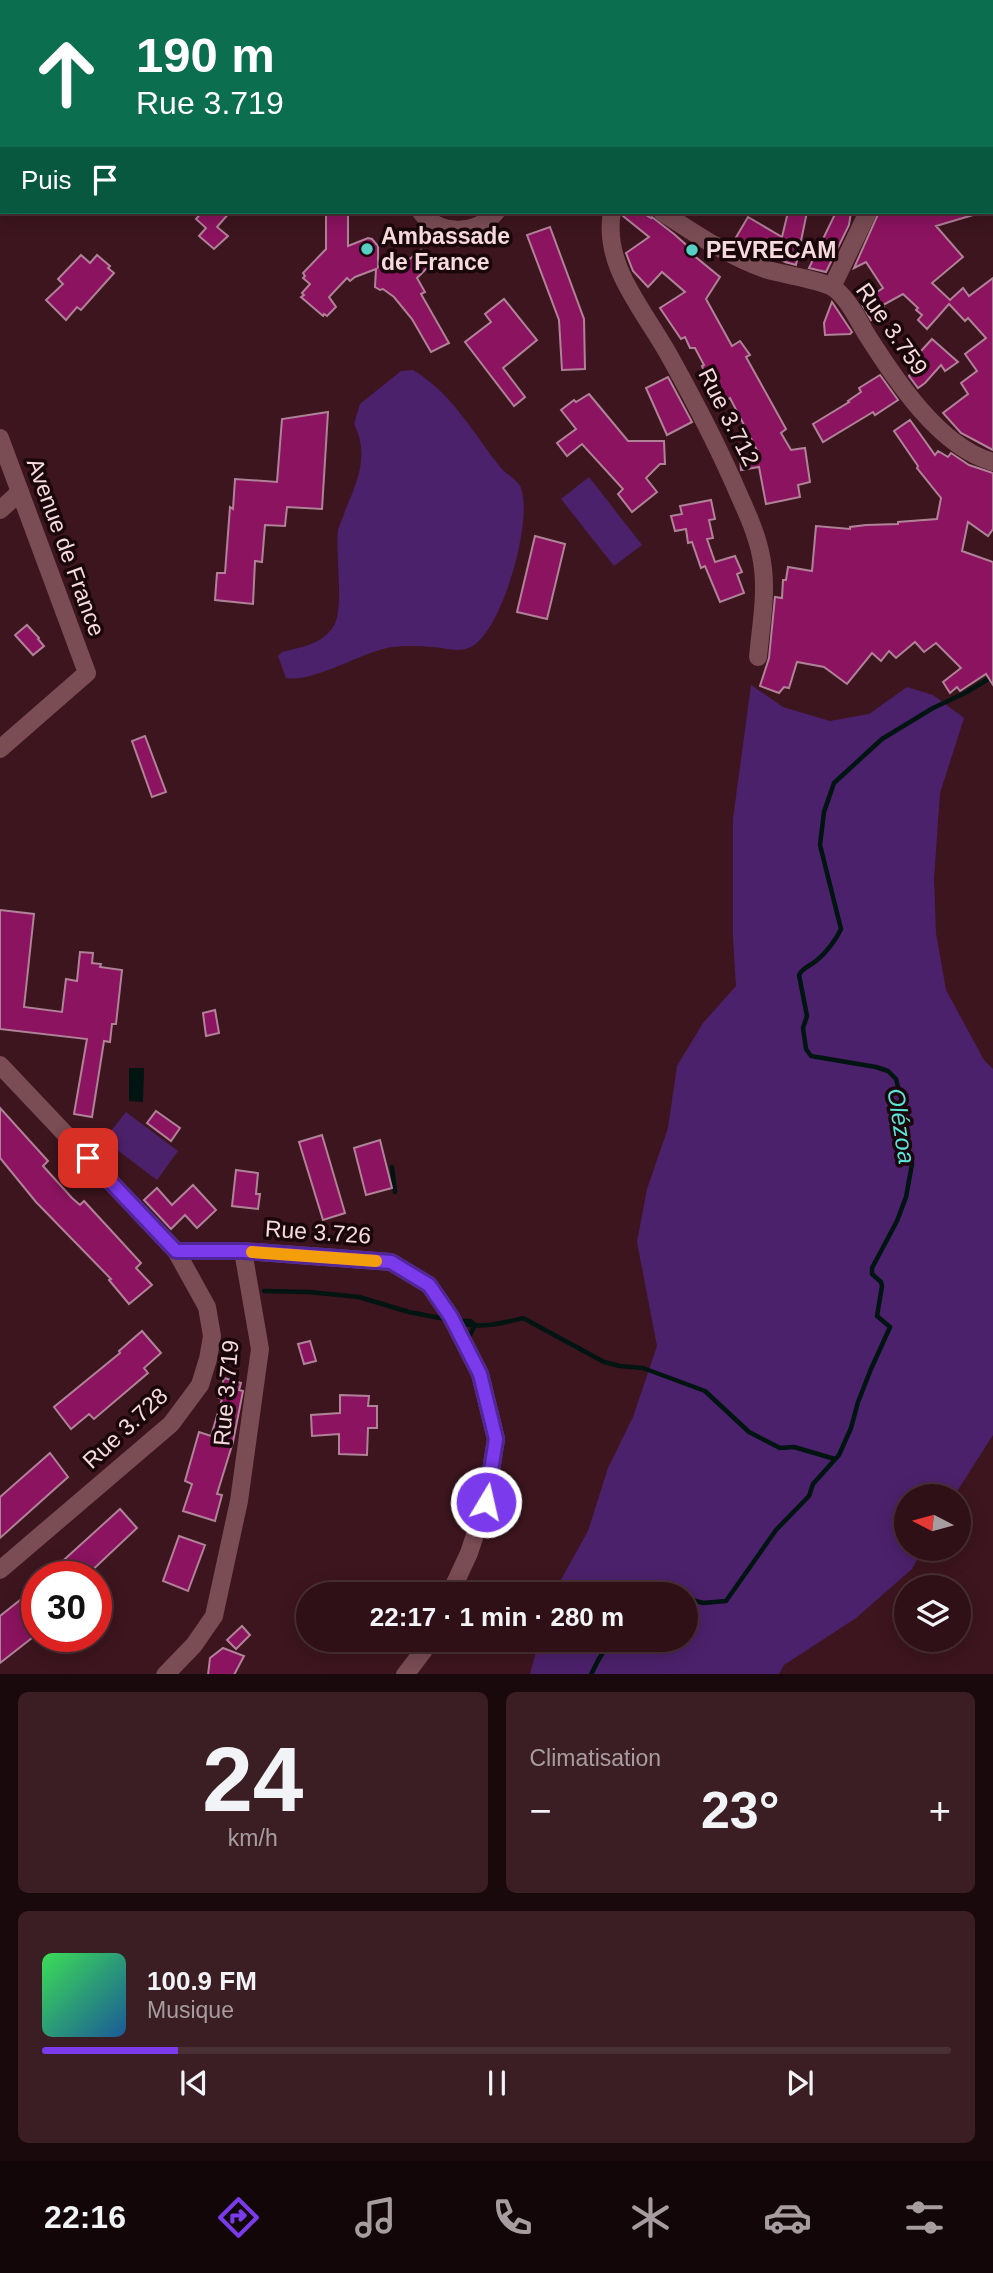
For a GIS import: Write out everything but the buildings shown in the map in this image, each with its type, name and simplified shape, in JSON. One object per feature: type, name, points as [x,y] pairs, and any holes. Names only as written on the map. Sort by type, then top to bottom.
[{"type":"street","points":[[422,214],[429,223],[444,228],[471,229],[488,222],[494,214]]},
{"type":"street","name":"Rue 3.712","points":[[612,214],[614,257],[623,278],[691,395],[727,466],[755,531],[762,558],[764,597],[758,657]]},
{"type":"street","name":"Rue 3.759","points":[[665,214],[730,254],[762,268],[832,287],[855,316],[903,389],[922,411],[958,444],[993,463]]},
{"type":"street","points":[[832,287],[867,214]]},
{"type":"street","name":"Avenue de France","points":[[0,438],[87,673],[0,749]]},
{"type":"street","points":[[0,510],[20,492]]},
{"type":"street","points":[[0,1065],[176,1251],[243,1251]]},
{"type":"street","name":"Rue 3.728","points":[[1,1569],[171,1424],[200,1385],[212,1336],[208,1307],[176,1251]]},
{"type":"street","name":"Rue 3.726","points":[[243,1251],[391,1262],[429,1285],[451,1317],[480,1374],[496,1439],[486,1502],[469,1553],[456,1582]]},
{"type":"street","name":"Rue 3.719","points":[[165,1674],[194,1645],[214,1616],[239,1501],[260,1349],[243,1251]]},
{"type":"street","points":[[406,1674],[422,1652]]},
{"type":"shaded area","points":[[413,370],[440,391],[462,415],[501,468],[520,486],[523,522],[513,572],[504,597],[483,637],[466,649],[392,647],[309,676],[286,678],[278,656],[282,652],[323,638],[337,619],[338,531],[360,468],[361,447],[354,424],[360,404],[401,371]]},
{"type":"shaded area","points":[[589,477],[642,545],[614,566],[561,499]]},
{"type":"shaded area","points":[[751,685],[783,707],[830,721],[869,714],[907,687],[933,695],[964,718],[940,793],[934,879],[936,933],[946,990],[984,1060],[993,1069],[993,1435],[962,1484],[894,1484],[894,1561],[916,1561],[912,1569],[905,1575],[894,1575],[894,1585],[856,1618],[784,1665],[779,1674],[530,1674],[536,1652],[698,1652],[698,1582],[560,1582],[588,1531],[608,1468],[633,1417],[657,1346],[637,1242],[647,1189],[668,1128],[677,1066],[703,1023],[736,986],[733,937],[733,819]]},
{"type":"shaded area","points":[[129,1068],[144,1068],[143,1102],[129,1101]]},
{"type":"shaded area","points":[[126,1112],[178,1151],[157,1180],[104,1140]]},
{"type":"waterway","name":"Olézoa","points":[[698,1602],[726,1601],[776,1530],[809,1496],[813,1484],[839,1455],[871,1369],[890,1327],[877,1316],[882,1286],[872,1274],[872,1268],[897,1221],[906,1197],[912,1164],[905,1136],[904,1110],[896,1079],[888,1071],[876,1067],[811,1056],[806,1049],[803,1028],[807,1016],[799,975],[834,942],[841,929],[820,845],[824,812],[834,783],[882,739],[993,676]]},
{"type":"waterway","points":[[392,1167],[395,1192]]},
{"type":"waterway","points":[[264,1291],[359,1297],[409,1312],[445,1319]]},
{"type":"waterway","points":[[460,1323],[483,1325],[523,1318],[604,1362],[643,1368],[705,1391],[749,1432],[780,1448],[794,1447],[835,1459]]},
{"type":"waterway","points":[[462,1321],[470,1321],[475,1325],[470,1335]]},
{"type":"waterway","name":"Olézoa","points":[[592,1674],[604,1652]]},
{"type":"slow traffic","points":[[252,1252],[376,1261]]},
{"type":"place","name":"Ambassade de France","points":[[367,249]]},
{"type":"place","name":"PEVRECAM","points":[[692,250]]},
{"type":"route","points":[[88,1158],[176,1251],[243,1251],[391,1262],[429,1285],[451,1317],[480,1374],[496,1439],[486,1502]]}]
